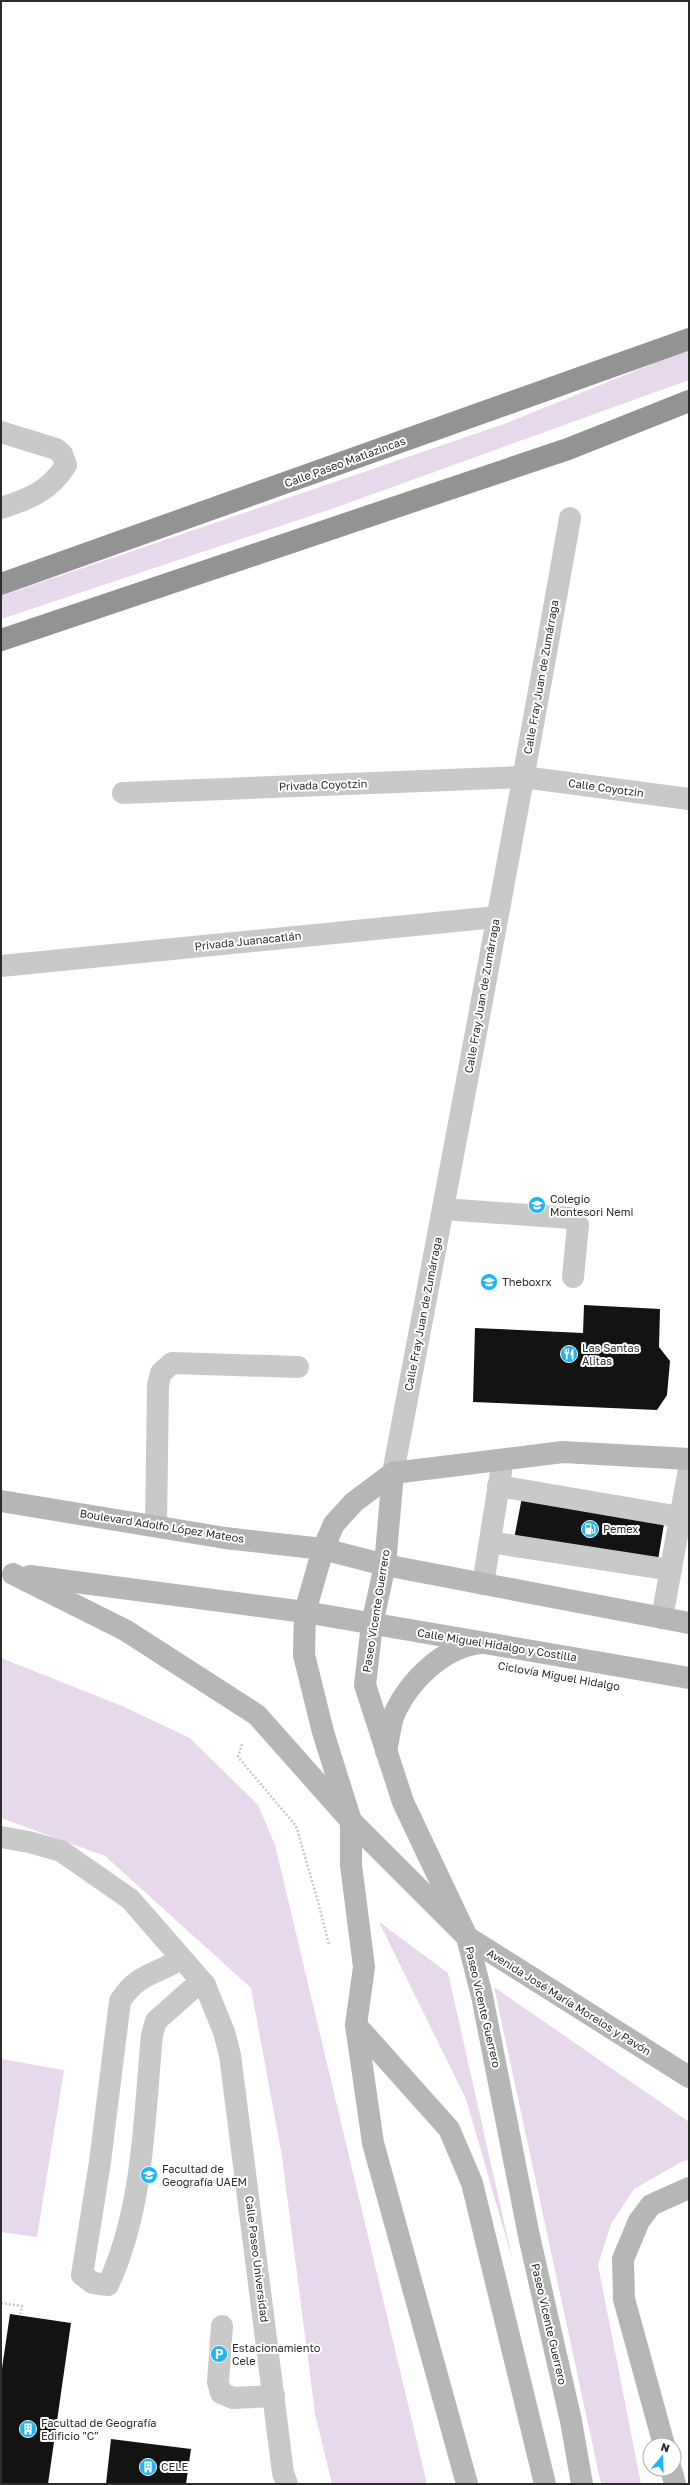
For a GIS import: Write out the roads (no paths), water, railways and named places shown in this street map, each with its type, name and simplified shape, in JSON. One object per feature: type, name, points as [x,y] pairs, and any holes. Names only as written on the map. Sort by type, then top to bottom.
[{"type":"highway","name":"Calle Paseo Matlazincas","points":[[1,584],[689,339]]},
{"type":"highway","points":[[1,640],[568,449],[689,401]]},
{"type":"main road","points":[[467,2484],[373,2143],[356,2026],[364,1967],[351,1865],[351,1821],[323,1732],[304,1655],[305,1612],[323,1549],[334,1524],[354,1502],[393,1473],[563,1452],[689,1459]]},
{"type":"main road","name":"Paseo Vicente Guerrero","points":[[393,1473],[385,1565],[372,1624],[365,1684],[403,1802],[467,1937],[482,1996],[529,2236],[571,2421],[582,2484]]},
{"type":"main road","name":"Boulevard Adolfo López Mateos","points":[[1,1501],[225,1538],[323,1549]]},
{"type":"main road","points":[[323,1549],[385,1565],[689,1623]]},
{"type":"main road","points":[[7,1573],[305,1612]]},
{"type":"main road","points":[[7,1573],[125,1630],[169,1656],[256,1715],[351,1821]]},
{"type":"main road","name":"Calle Miguel Hidalgo y Costilla","points":[[305,1612],[491,1642],[689,1678]]},
{"type":"main road","points":[[386,1752],[394,1712],[425,1671],[439,1659],[455,1650],[473,1644],[491,1642]]},
{"type":"main road","name":"Avenida José María Morelos y Pavón","points":[[351,1821],[467,1937],[689,2077]]},
{"type":"main road","points":[[356,2026],[449,2129],[472,2183],[545,2484]]},
{"type":"main road","points":[[662,2437],[624,2299],[623,2259],[639,2221],[651,2205],[689,2188]]},
{"type":"street","points":[[1,432],[56,449],[62,454],[66,466],[57,478],[40,493],[1,508]]},
{"type":"street","name":"Calle Fray Juan de Zumárraga","points":[[393,1473],[481,1010],[496,917],[570,518]]},
{"type":"street","name":"Privada Coyotzin","points":[[123,792],[523,777]]},
{"type":"street","name":"Calle Coyotzin","points":[[523,777],[689,799]]},
{"type":"street","name":"Privada Juanacatlán","points":[[1,966],[496,917]]},
{"type":"street","points":[[443,1209],[571,1218],[578,1226],[573,1278]]},
{"type":"street","points":[[156,1526],[158,1385],[161,1373],[172,1363],[298,1367]]},
{"type":"street","points":[[483,1584],[498,1486],[504,1459]]},
{"type":"street","points":[[662,1618],[689,1469]]},
{"type":"street","points":[[498,1486],[680,1517]]},
{"type":"street","points":[[490,1542],[670,1570]]},
{"type":"street","name":"Calle Paseo Universidad","points":[[1,1837],[29,1842],[61,1851],[93,1872],[130,1899],[205,1985],[224,2032],[230,2055],[283,2473],[287,2484]]},
{"type":"street","points":[[181,1959],[145,1975],[128,1988],[120,2001],[100,2162],[82,2275],[93,2283],[108,2285],[121,2257],[137,2190],[152,2035],[156,2021],[192,1989],[205,1985]]},
{"type":"street","points":[[222,2326],[218,2382],[221,2393],[233,2398],[274,2396]]},
{"type":"place","name":"Colegio Montesori Nemi","points":[[537,1205]]},
{"type":"place","name":"Theboxrx","points":[[489,1282]]},
{"type":"place","name":"Las Santas Alitas","points":[[569,1354]]},
{"type":"place","name":"Pemex","points":[[590,1529]]},
{"type":"place","name":"Facultad de Geografía UAEM","points":[[149,2175]]},
{"type":"place","name":"Estacionamiento Cele","points":[[219,2354]]},
{"type":"place","name":"Facultad de Geografía Edificio \"C\"","points":[[28,2429]]},
{"type":"place","name":"CELE","points":[[148,2467]]}]
